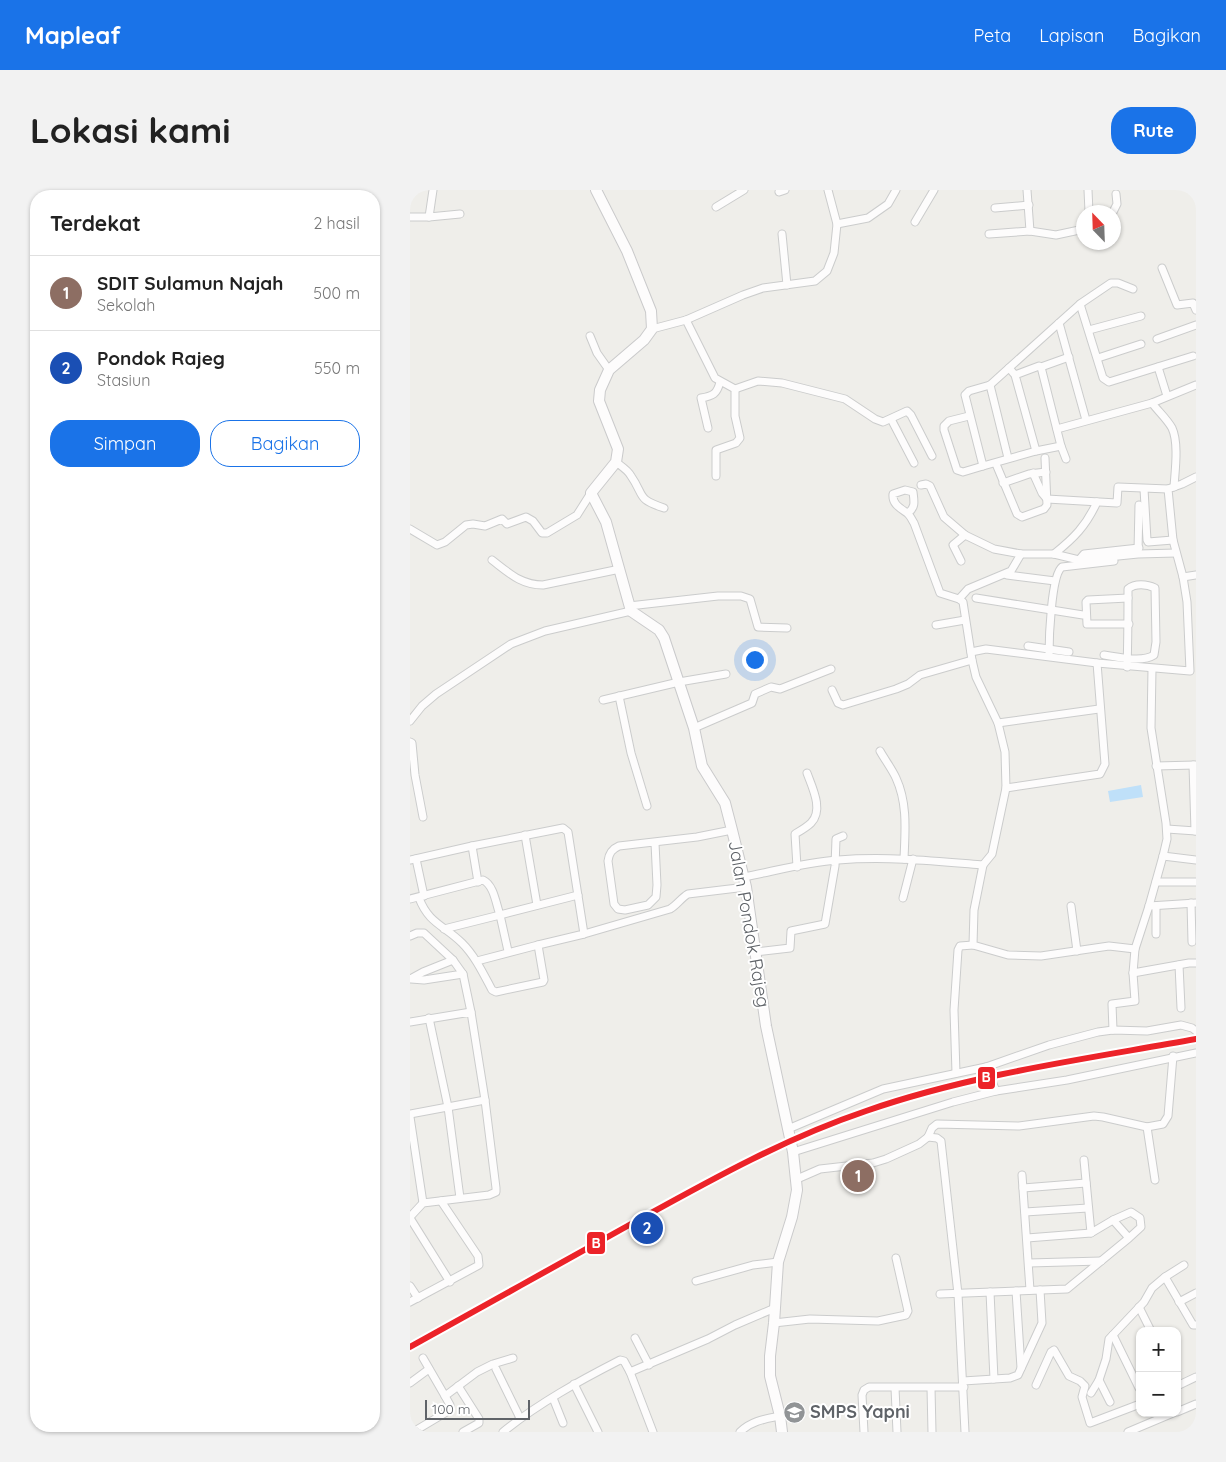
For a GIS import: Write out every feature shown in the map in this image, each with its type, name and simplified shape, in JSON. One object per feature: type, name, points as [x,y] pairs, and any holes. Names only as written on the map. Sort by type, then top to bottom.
[{"type":"main road","points":[[596,190],[626,251],[651,311],[652,328],[644,340],[609,370],[600,390],[599,401],[618,449],[616,462],[591,493],[606,522],[630,609]]},
{"type":"main road","name":"Jalan Pondok Rajeg","points":[[630,609],[659,630],[664,638],[694,728],[702,766],[725,803],[745,882],[766,1026],[794,1152],[797,1179],[792,1217],[778,1262],[770,1356],[770,1376],[782,1432]]},
{"type":"street","points":[[429,217],[433,190]]},
{"type":"street","points":[[716,207],[744,190]]},
{"type":"street","points":[[652,328],[686,320],[763,288],[815,281],[827,270],[834,252],[837,224],[828,190]]},
{"type":"street","points":[[837,224],[868,218],[888,204],[896,190]]},
{"type":"street","points":[[915,222],[934,190]]},
{"type":"street","points":[[1027,190],[1030,230]]},
{"type":"street","points":[[1088,190],[1089,205]]},
{"type":"street","points":[[1116,194],[1116,205]]},
{"type":"street","points":[[995,208],[1029,205]]},
{"type":"street","points":[[410,216],[429,217],[460,214]]},
{"type":"street","points":[[989,234],[1030,230],[1056,235],[1076,231]]},
{"type":"street","points":[[782,234],[786,285]]},
{"type":"street","points":[[1162,268],[1176,304],[1179,306],[1193,304],[1196,310]]},
{"type":"street","points":[[983,466],[965,395],[970,391],[990,385],[1080,304],[1111,283],[1118,283],[1133,289]]},
{"type":"street","points":[[1080,304],[1104,378],[1108,382],[1193,356]]},
{"type":"street","points":[[1089,330],[1141,316]]},
{"type":"street","points":[[686,320],[716,378],[720,382],[735,389],[758,382],[782,383],[845,399],[884,422],[907,412],[910,414],[932,456]]},
{"type":"street","points":[[1059,323],[1086,420]]},
{"type":"street","points":[[1156,339],[1196,325]]},
{"type":"street","points":[[590,336],[597,353],[609,370]]},
{"type":"street","points":[[1098,358],[1141,344]]},
{"type":"street","points":[[1015,375],[1069,357]]},
{"type":"street","points":[[1041,367],[1066,459]]},
{"type":"street","points":[[1158,367],[1168,396]]},
{"type":"street","points":[[1009,368],[1015,375],[1036,451]]},
{"type":"street","points":[[708,428],[701,398],[714,395],[718,391],[720,382]]},
{"type":"street","points":[[990,385],[1008,458]]},
{"type":"street","points":[[1057,429],[1152,404],[1196,385]]},
{"type":"street","points":[[716,476],[716,450],[736,443],[740,438],[735,416],[735,389]]},
{"type":"street","points":[[1028,646],[1049,653],[1098,663],[1193,672],[1187,602],[1183,577],[1173,540],[1171,488],[1176,463],[1175,437],[1172,427],[1152,404]]},
{"type":"street","points":[[970,416],[949,421],[944,426],[957,470],[963,472],[1008,458],[1061,446]]},
{"type":"street","points":[[891,419],[914,463]]},
{"type":"street","points":[[996,464],[1017,514],[1022,517],[1044,509],[1047,499],[1045,458]]},
{"type":"street","points":[[616,462],[630,474],[642,497],[651,504],[664,508]]},
{"type":"street","points":[[1003,483],[1033,473],[1046,472]]},
{"type":"street","points":[[1033,473],[1042,493],[1047,499],[1117,503],[1118,487],[1144,489],[1171,488],[1196,478]]},
{"type":"street","points":[[921,485],[926,484],[930,486],[944,517],[965,535],[994,549],[1021,554],[1054,554],[1079,560],[1138,551],[1176,553]]},
{"type":"street","points":[[1144,489],[1146,540],[1148,542],[1173,540]]},
{"type":"street","points":[[410,529],[437,545],[445,542],[466,525],[485,526],[502,520],[507,524],[526,517],[533,521],[542,533],[547,533],[577,515],[591,493]]},
{"type":"street","points":[[1054,554],[1075,538],[1090,518],[1098,502]]},
{"type":"street","points":[[1138,551],[1139,505]]},
{"type":"street","points":[[908,513],[914,523],[940,593],[960,598],[963,602],[976,677],[998,723],[1005,752],[1006,788],[992,854],[983,865],[974,910],[973,945]]},
{"type":"street","points":[[961,561],[953,545],[965,535]]},
{"type":"street","points":[[960,598],[968,589],[1011,572],[1021,554]]},
{"type":"street","points":[[492,560],[518,580],[534,585],[543,585],[620,569]]},
{"type":"street","points":[[1049,653],[1055,582],[1058,572],[1062,567],[1114,561]]},
{"type":"street","points":[[1007,574],[1055,582]]},
{"type":"street","points":[[1183,577],[1196,575]]},
{"type":"street","points":[[1104,655],[1127,658],[1150,658],[1154,655],[1156,642],[1154,588],[1149,585],[1132,586],[1128,589],[1128,624],[1127,658],[1127,666]]},
{"type":"street","points":[[410,721],[422,706],[436,694],[511,644],[545,631],[630,609],[718,596],[741,596],[750,599],[758,627],[787,628]]},
{"type":"street","points":[[976,598],[1083,615]]},
{"type":"street","points":[[1128,598],[1088,600],[1086,602],[1086,623],[1088,625],[1128,624]]},
{"type":"street","points":[[936,625],[965,620]]},
{"type":"street","points":[[832,690],[838,703],[843,705],[896,689],[908,684],[920,675],[986,649],[1049,653],[1069,652]]},
{"type":"street","points":[[1006,788],[1100,774],[1105,764],[1099,708],[1098,663]]},
{"type":"street","points":[[694,728],[752,703],[755,694],[771,687],[780,689],[831,669]]},
{"type":"street","points":[[1113,1030],[1112,1004],[1135,1001],[1133,973],[1135,949],[1152,906],[1167,830],[1151,728],[1152,669]]},
{"type":"street","points":[[603,700],[679,682],[726,674]]},
{"type":"street","points":[[618,696],[631,753],[647,806]]},
{"type":"street","points":[[998,723],[1099,708]]},
{"type":"street","points":[[410,742],[412,743],[415,775],[423,817]]},
{"type":"street","points":[[880,751],[896,778],[902,798],[905,816],[904,859]]},
{"type":"street","points":[[1156,766],[1194,765],[1196,831],[1167,830]]},
{"type":"street","points":[[797,867],[795,834],[812,823],[816,815],[816,803],[807,773]]},
{"type":"street","points":[[538,945],[544,980],[542,982],[496,992],[492,990],[476,961],[462,943],[431,920],[424,909],[413,859],[563,828],[568,832],[584,934]]},
{"type":"street","points":[[656,843],[656,897],[648,904],[625,910],[618,909],[614,904],[608,861],[611,852],[619,846],[656,843],[732,830]]},
{"type":"street","points":[[525,835],[537,904]]},
{"type":"street","points":[[756,952],[789,949],[791,947],[791,930],[825,924],[835,860],[836,839],[843,836]]},
{"type":"street","points":[[472,846],[478,882]]},
{"type":"street","points":[[1163,856],[1196,860]]},
{"type":"street","points":[[476,961],[508,951],[584,934],[670,909],[683,896],[688,894],[745,882],[797,867],[835,860],[872,858],[913,859],[983,865]]},
{"type":"street","points":[[903,898],[913,859]]},
{"type":"street","points":[[410,899],[487,881],[500,915],[508,951]]},
{"type":"street","points":[[1156,882],[1196,882]]},
{"type":"street","points":[[444,929],[578,895]]},
{"type":"street","points":[[1152,906],[1193,903],[1192,942]]},
{"type":"street","points":[[1070,906],[1077,951]]},
{"type":"street","points":[[1152,906],[1156,934]]},
{"type":"street","points":[[410,936],[424,933],[453,960],[463,974],[485,1100],[496,1192],[489,1195],[423,1203],[410,1217],[450,1282]]},
{"type":"street","points":[[956,1073],[954,1010],[958,950],[960,946],[973,945],[1008,955],[1041,956],[1109,946],[1135,949]]},
{"type":"street","points":[[410,980],[423,972],[453,960]]},
{"type":"street","points":[[1133,973],[1196,963]]},
{"type":"street","points":[[1179,965],[1181,1008]]},
{"type":"street","points":[[410,980],[424,980],[463,974]]},
{"type":"street","points":[[410,1022],[470,1012]]},
{"type":"street","points":[[429,1018],[448,1107],[460,1198]]},
{"type":"street","points":[[788,1129],[883,1089],[986,1067],[1049,1045],[1113,1030],[1147,1031],[1181,1025],[1196,1031]]},
{"type":"street","points":[[794,1152],[953,1102],[996,1091],[1067,1080],[1173,1056],[1196,1053]]},
{"type":"street","points":[[928,1138],[932,1128],[937,1124],[1019,1126],[1094,1116],[1147,1126],[1163,1124],[1168,1116],[1173,1056]]},
{"type":"street","points":[[986,1067],[996,1091]]},
{"type":"street","points":[[423,1203],[410,1115],[485,1100]]},
{"type":"street","points":[[1147,1126],[1155,1180]]},
{"type":"street","points":[[797,1179],[820,1169],[873,1163],[886,1159],[928,1138],[937,1138],[941,1141],[958,1294],[966,1432]]},
{"type":"street","points":[[1084,1160],[1091,1233]]},
{"type":"street","points":[[1022,1175],[1030,1290]]},
{"type":"street","points":[[1023,1188],[1086,1183]]},
{"type":"street","points":[[410,1302],[479,1265],[480,1260],[442,1201]]},
{"type":"street","points":[[1025,1212],[1088,1208]]},
{"type":"street","points":[[940,1294],[1068,1289],[1141,1227],[1140,1218],[1131,1212],[1091,1233],[1027,1238]]},
{"type":"street","points":[[1113,1220],[1129,1238]]},
{"type":"street","points":[[774,1322],[810,1319],[878,1321],[906,1315],[908,1311],[896,1258]]},
{"type":"street","points":[[1029,1263],[1101,1261]]},
{"type":"street","points":[[696,1280],[778,1262]]},
{"type":"street","points":[[1091,1393],[1099,1380],[1106,1359],[1109,1339],[1139,1307],[1152,1288],[1165,1276],[1184,1265]]},
{"type":"street","points":[[1165,1276],[1193,1325],[1196,1325]]},
{"type":"street","points":[[410,1286],[418,1298]]},
{"type":"street","points":[[864,1432],[862,1395],[864,1390],[869,1387],[931,1388],[1010,1378],[1018,1375],[1042,1324],[1040,1290]]},
{"type":"street","points":[[1016,1291],[1021,1370]]},
{"type":"street","points":[[990,1292],[994,1379]]},
{"type":"street","points":[[1179,1302],[1196,1293]]},
{"type":"street","points":[[1139,1307],[1149,1327]]},
{"type":"street","points":[[630,1372],[775,1308]]},
{"type":"street","points":[[1113,1335],[1136,1382]]},
{"type":"street","points":[[635,1338],[649,1365]]},
{"type":"street","points":[[1036,1385],[1050,1352],[1054,1350],[1068,1376],[1080,1381],[1085,1386],[1082,1397],[1090,1423],[1136,1406]]},
{"type":"street","points":[[413,1432],[450,1410],[450,1405],[423,1358]]},
{"type":"street","points":[[445,1396],[477,1372],[493,1364],[513,1358]]},
{"type":"street","points":[[503,1432],[520,1418],[574,1384],[623,1359],[630,1372],[653,1432]]},
{"type":"street","points":[[410,1383],[429,1369]]},
{"type":"street","points":[[496,1369],[520,1418]]},
{"type":"street","points":[[1181,1384],[1196,1377]]},
{"type":"street","points":[[1099,1380],[1110,1402]]},
{"type":"street","points":[[574,1384],[598,1432]]},
{"type":"street","points":[[458,1386],[479,1419],[479,1423],[464,1432]]},
{"type":"street","points":[[895,1388],[897,1432]]},
{"type":"street","points":[[931,1388],[932,1432]]},
{"type":"street","points":[[553,1398],[563,1423]]},
{"type":"street","points":[[1181,1410],[1196,1404]]},
{"type":"street","points":[[740,1432],[752,1422],[780,1416]]},
{"type":"street","points":[[1128,1432],[1164,1417]]},
{"type":"water","points":[[1141,785],[1143,797],[1110,802],[1108,791]]},
{"type":"transit line","name":"B","points":[[410,1347],[717,1177],[775,1148],[835,1122],[906,1098],[988,1077],[1196,1039]]},
{"type":"place","name":"SDIT Sulamun Najah","points":[[858,1176]]},
{"type":"place","name":"Pondok Rajeg","points":[[647,1228]]},
{"type":"place","name":"SMPS Yapni","points":[[794,1412]]}]
